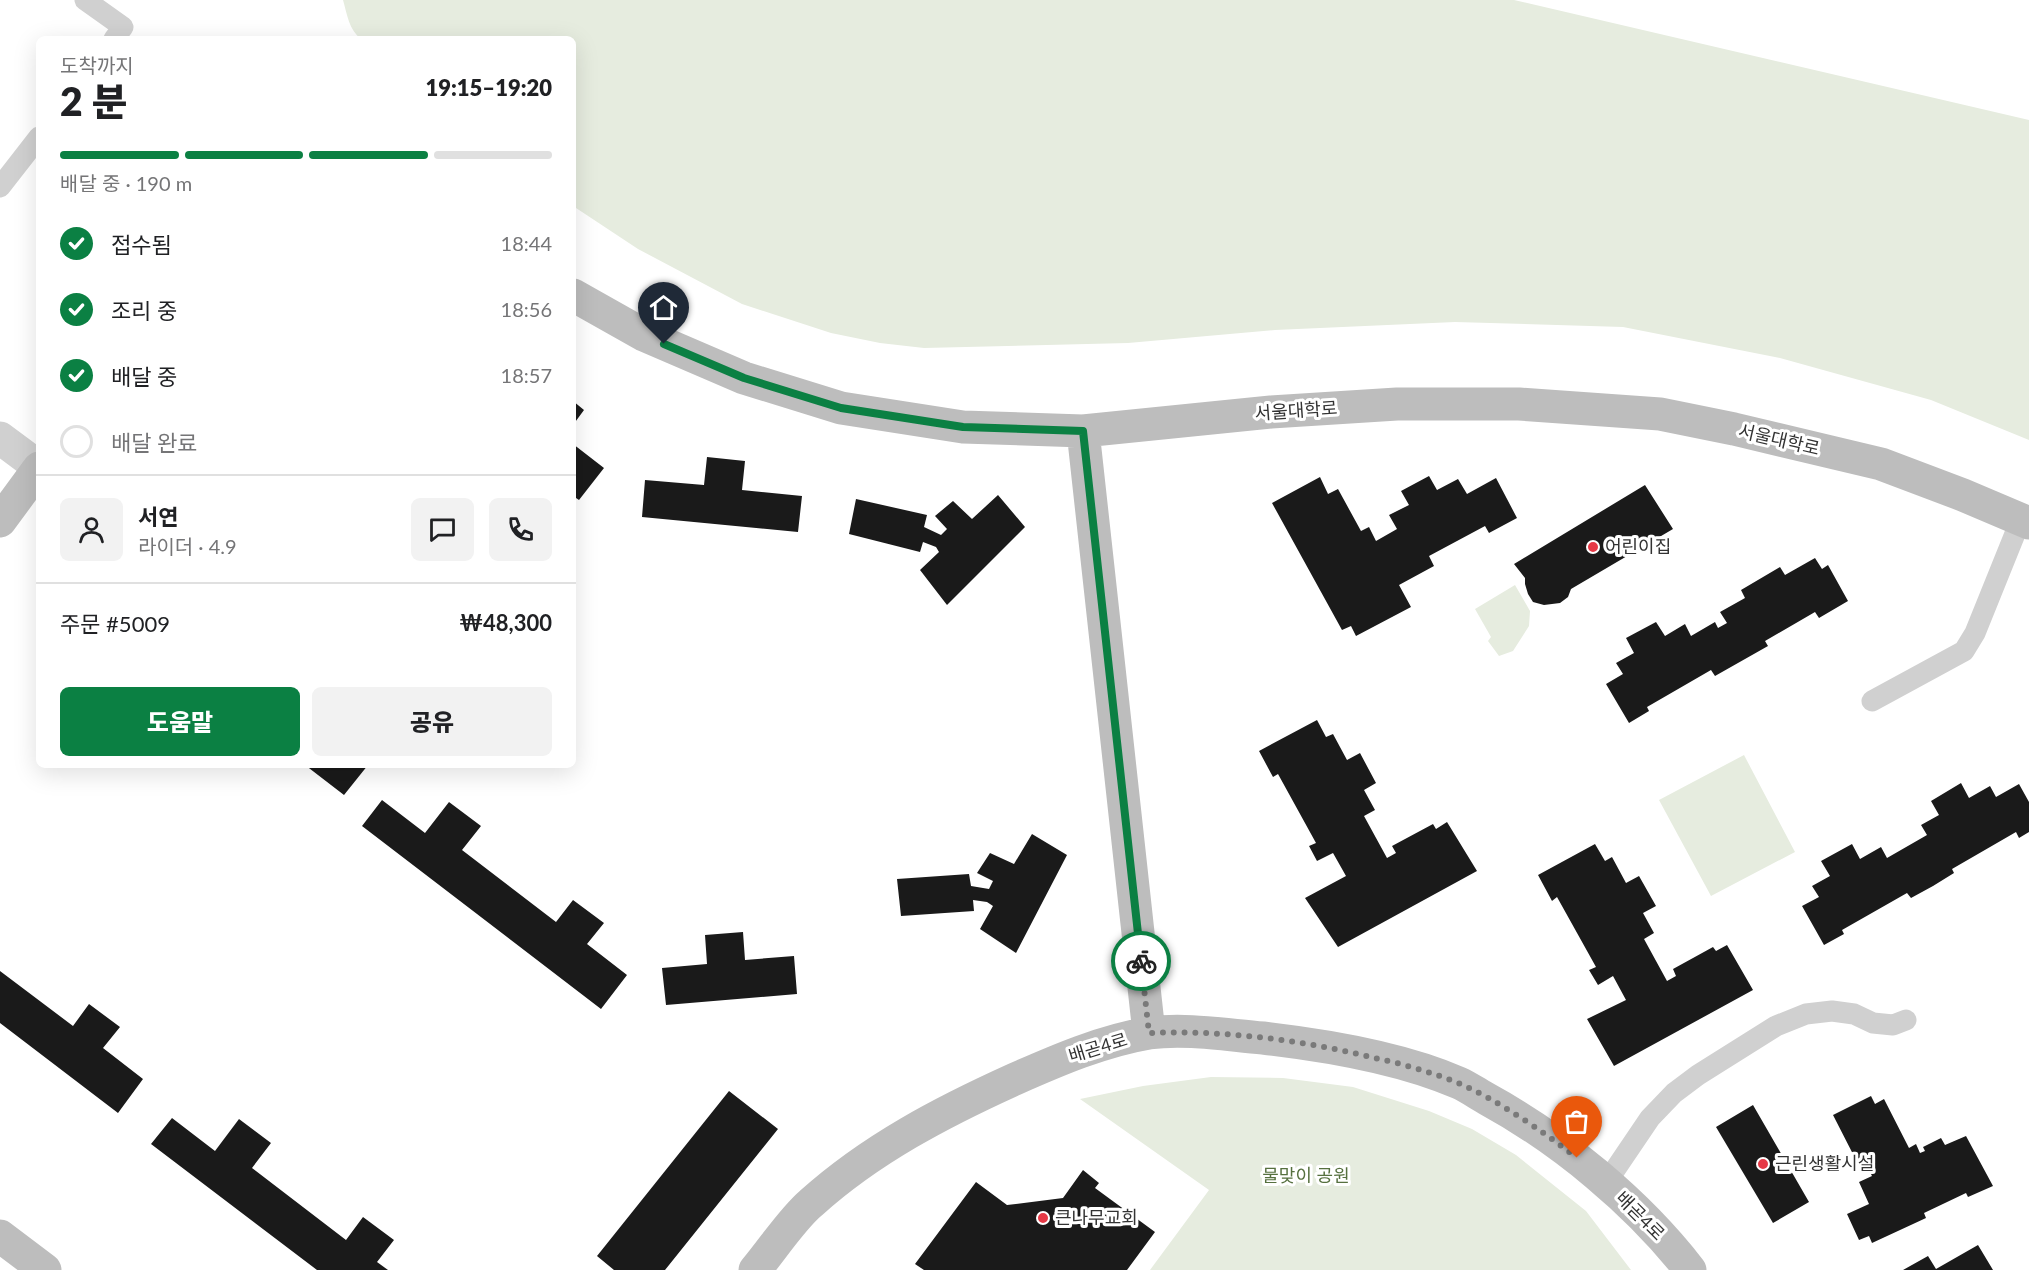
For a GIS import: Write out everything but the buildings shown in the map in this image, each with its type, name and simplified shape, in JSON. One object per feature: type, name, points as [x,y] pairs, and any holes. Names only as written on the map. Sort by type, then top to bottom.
[{"type":"street","name":"서울대학로","points":[[576,297],[644,335],[744,378],[841,408],[963,427],[1083,431],[1271,412],[1397,404],[1519,404],[1660,414],[1881,464],[2025,521]]},
{"type":"street","points":[[1083,431],[1149,1033]]},
{"type":"street","points":[[0,438],[36,465]]},
{"type":"street","points":[[0,521],[36,471]]},
{"type":"street","name":"배곧4로","points":[[755,1270],[809,1204],[882,1148],[964,1101],[1056,1061],[1102,1044],[1149,1033],[1181,1032],[1288,1041],[1345,1051],[1406,1065],[1458,1083],[1513,1113],[1562,1146],[1623,1197],[1690,1270]]},
{"type":"street","points":[[0,1236],[45,1270]]},
{"type":"lane","points":[[85,0],[123,27],[116,36]]},
{"type":"lane","points":[[0,187],[36,141]]},
{"type":"lane","points":[[1872,701],[1964,651],[1975,633],[2025,521]]},
{"type":"lane","points":[[1606,1182],[1650,1118],[1674,1093],[1698,1075],[1776,1026],[1806,1014],[1832,1011],[1854,1014],[1873,1023],[1893,1025],[1906,1020]]},
{"type":"green space","points":[[343,0],[1514,0],[2029,120],[2029,440],[1931,400],[1780,358],[1623,327],[1455,322],[1275,330],[1128,343],[924,348],[880,343],[831,333],[742,304],[638,249],[576,208],[576,36],[358,36],[347,16]]},
{"type":"green space","points":[[1515,585],[1530,611],[1529,626],[1513,651],[1499,656],[1488,641],[1491,637],[1475,609]]},
{"type":"green space","points":[[1744,755],[1795,852],[1711,896],[1659,800]]},
{"type":"green space","name":"물맞이 공원","points":[[1211,1077],[1283,1078],[1353,1087],[1429,1111],[1472,1129],[1516,1155],[1586,1211],[1631,1270],[1150,1270],[1209,1190],[1080,1099],[1143,1086]]},
{"type":"way so far","points":[[1141,961],[1149,1033],[1213,1033],[1288,1041],[1406,1065],[1458,1083],[1513,1113],[1577,1158]]},
{"type":"place","name":"어린이집","points":[[1593,547]]},
{"type":"place","name":"근린생활시설","points":[[1763,1164]]},
{"type":"place","name":"큰나무교회","points":[[1043,1218]]},
{"type":"route","points":[[664,344],[744,378],[841,408],[963,427],[1083,431],[1141,961]]}]
